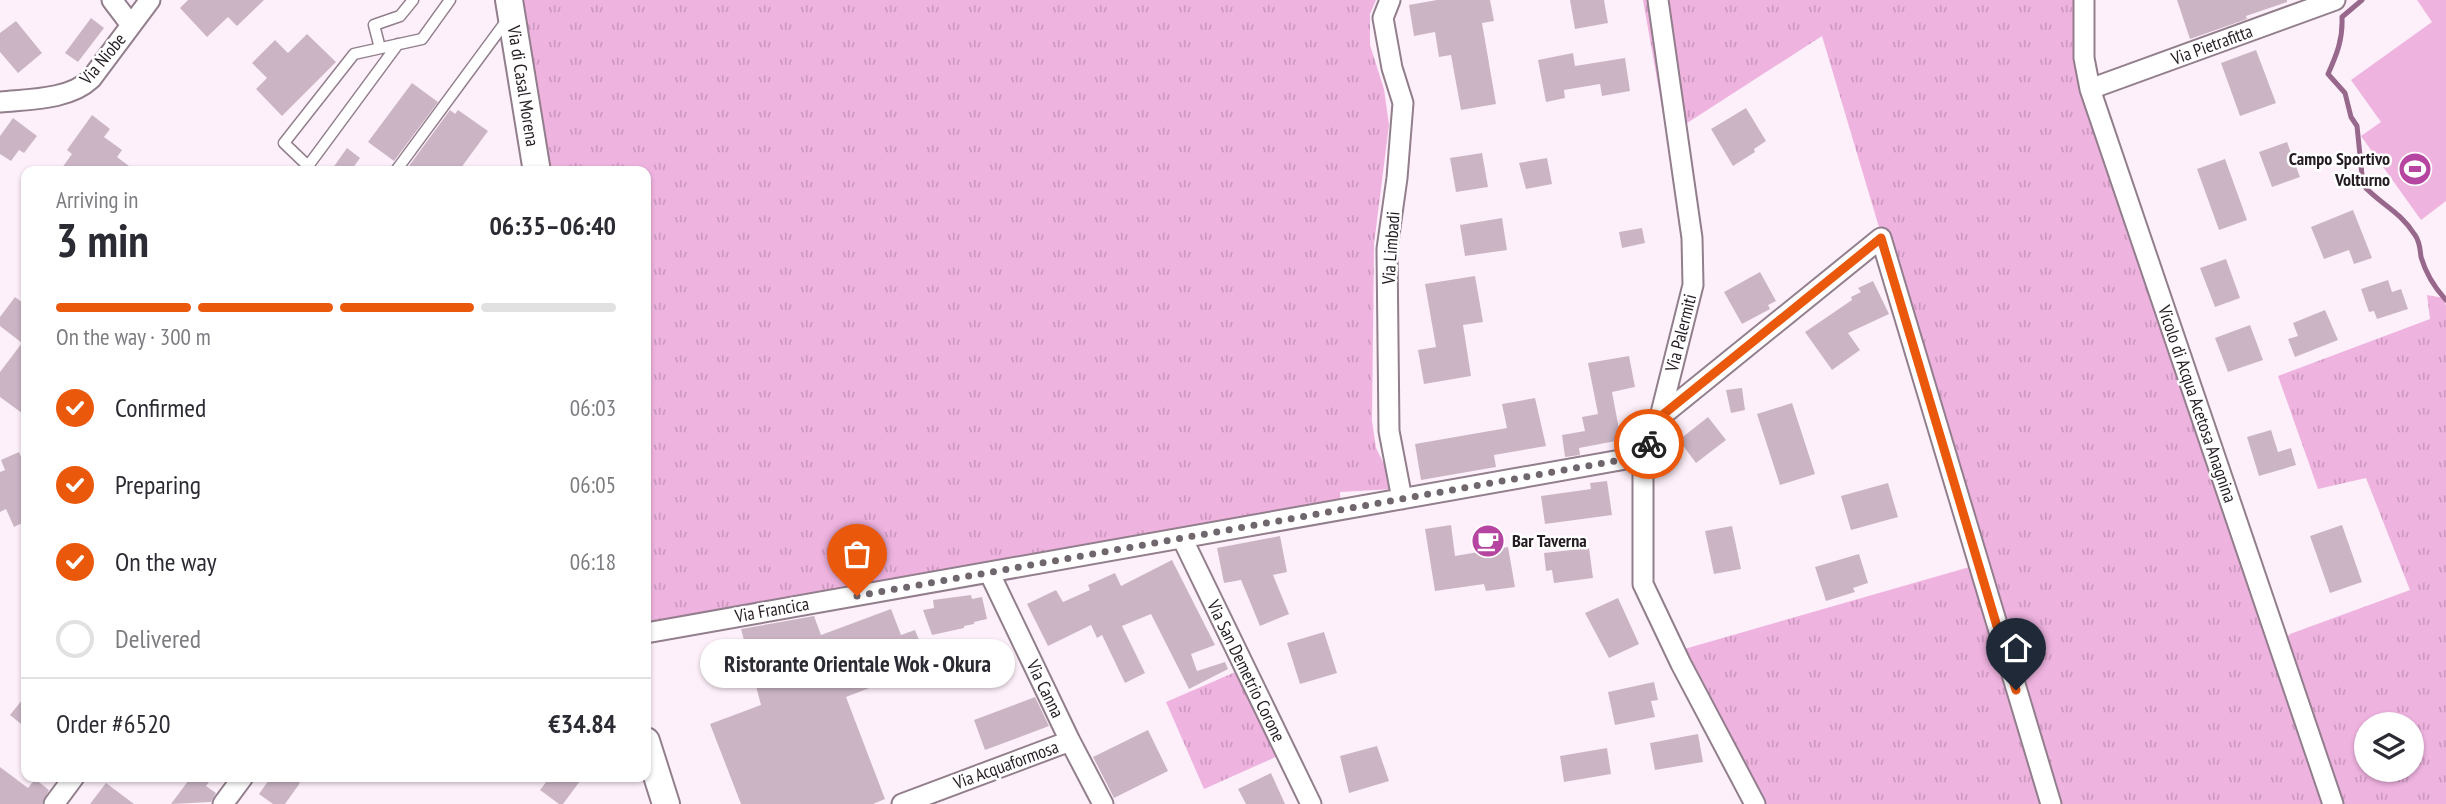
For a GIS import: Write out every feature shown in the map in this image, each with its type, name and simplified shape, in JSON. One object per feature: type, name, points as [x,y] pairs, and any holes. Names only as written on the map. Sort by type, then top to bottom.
[{"type":"main road","name":"Via di Casal Morena","points":[[510,7],[536,166]]},
{"type":"main road","points":[[651,757],[666,804]]},
{"type":"street","points":[[112,0],[131,25]]},
{"type":"street","name":"Via Niobe","points":[[0,103],[62,94],[80,88],[91,79],[150,0]]},
{"type":"street","name":"Via Limbadi","points":[[1390,0],[1383,18],[1392,68],[1403,103],[1397,178],[1387,249],[1389,431],[1402,499]]},
{"type":"street","name":"Via Palermiti","points":[[1658,0],[1692,238],[1693,285],[1660,417],[1643,456],[1643,584],[1681,664],[1755,804]]},
{"type":"street","name":"Vicolo di Acqua Acetosa Anagnina","points":[[2084,0],[2084,58],[2090,89],[2333,804]]},
{"type":"street","name":"Via Pietrafitta","points":[[2090,89],[2335,0]]},
{"type":"street","points":[[1660,417],[1881,238],[2050,804]]},
{"type":"street","name":"Via Francica","points":[[651,632],[1643,456]]},
{"type":"street","name":"Via San Demetrio Corone","points":[[1182,538],[1311,804]]},
{"type":"street","name":"Via Canna","points":[[989,572],[1103,804]]},
{"type":"street","name":"Via Acquaformosa","points":[[902,804],[1070,741]]},
{"type":"street","points":[[54,804],[70,782]]},
{"type":"street","points":[[223,804],[239,782]]},
{"type":"lane","points":[[380,48],[374,26],[400,16],[413,0]]},
{"type":"lane","points":[[398,44],[308,166],[284,143],[354,54],[398,44],[422,39],[450,0]]},
{"type":"lane","points":[[399,166],[510,7]]},
{"type":"green space","points":[[499,0],[1376,0],[1370,14],[1370,45],[1384,89],[1389,125],[1374,244],[1372,421],[1376,448],[1391,478],[1393,489],[1340,492],[1341,510],[651,633],[651,166],[522,166]]},
{"type":"green space","points":[[1643,0],[2084,0],[2084,58],[2279,644],[2290,634],[2410,590],[2366,478],[2318,489],[2278,376],[2430,319],[2427,295],[2444,298],[2446,804],[2051,804],[1822,36],[1667,136]]},
{"type":"green space","points":[[2417,0],[2446,0],[2446,201],[2421,220],[2361,136],[2381,122],[2351,80],[2432,22]]},
{"type":"green space","points":[[1973,566],[2043,804],[1745,804],[1667,654]]},
{"type":"green space","points":[[1240,670],[1278,756],[1204,789],[1166,702]]},
{"type":"building","points":[[188,0],[264,0],[237,26],[228,17],[207,37],[180,8]]},
{"type":"building","points":[[1437,0],[1490,0],[1494,21],[1482,23],[1496,104],[1461,110],[1451,55],[1439,57],[1435,32],[1414,36],[1409,5]]},
{"type":"building","points":[[1570,0],[1604,0],[1608,23],[1575,29]]},
{"type":"building","points":[[2177,0],[2287,0],[2287,2],[2190,39]]},
{"type":"building","points":[[91,18],[104,28],[78,62],[65,53]]},
{"type":"building","points":[[16,21],[42,53],[18,73],[0,52],[0,33]]},
{"type":"building","points":[[307,34],[336,62],[282,116],[256,89],[267,78],[252,63],[275,40],[288,53]]},
{"type":"building","points":[[2256,50],[2276,103],[2240,116],[2221,63]]},
{"type":"building","points":[[1573,53],[1575,66],[1625,58],[1630,91],[1602,96],[1600,84],[1564,90],[1565,98],[1546,102],[1538,60]]},
{"type":"building","points":[[412,83],[438,102],[394,161],[368,142]]},
{"type":"building","points":[[1746,108],[1766,141],[1754,149],[1755,152],[1733,166],[1711,129]]},
{"type":"building","points":[[450,110],[455,114],[458,110],[488,131],[462,166],[409,166]]},
{"type":"building","points":[[92,115],[110,129],[104,137],[122,150],[117,157],[129,166],[63,166],[72,154],[67,150]]},
{"type":"building","points":[[13,118],[37,136],[24,153],[19,150],[11,161],[0,154],[0,136]]},
{"type":"building","points":[[2287,142],[2300,177],[2272,187],[2259,152]]},
{"type":"building","points":[[347,148],[360,158],[354,166],[334,166]]},
{"type":"building","points":[[1482,153],[1488,187],[1456,192],[1450,158]]},
{"type":"building","points":[[1547,158],[1552,184],[1526,189],[1519,163]]},
{"type":"building","points":[[2225,159],[2247,220],[2219,230],[2197,169]]},
{"type":"building","points":[[2353,210],[2372,258],[2354,264],[2349,250],[2324,259],[2311,227]]},
{"type":"building","points":[[1502,218],[1507,250],[1465,256],[1460,225]]},
{"type":"building","points":[[1642,228],[1645,243],[1622,248],[1619,232]]},
{"type":"building","points":[[2226,259],[2240,298],[2215,307],[2200,268]]},
{"type":"building","points":[[1760,272],[1776,301],[1768,305],[1770,309],[1742,324],[1724,292]]},
{"type":"building","points":[[1475,276],[1483,322],[1463,325],[1471,376],[1424,384],[1418,350],[1436,347],[1425,284]]},
{"type":"building","points":[[2388,280],[2392,292],[2401,289],[2408,309],[2377,319],[2374,311],[2369,312],[2361,289]]},
{"type":"building","points":[[1873,281],[1889,314],[1848,333],[1860,350],[1832,370],[1805,332],[1852,300],[1851,297],[1861,292],[1858,288]]},
{"type":"building","points":[[15,297],[21,301],[21,342],[0,326],[0,317]]},
{"type":"building","points":[[2325,310],[2338,340],[2295,357],[2288,339],[2298,336],[2293,323]]},
{"type":"building","points":[[2250,325],[2263,360],[2228,372],[2215,338]]},
{"type":"building","points":[[21,344],[21,412],[0,397],[0,372]]},
{"type":"building","points":[[1629,356],[1635,387],[1612,392],[1621,440],[1579,448],[1580,455],[1565,457],[1562,435],[1585,431],[1582,417],[1598,414],[1588,363]]},
{"type":"building","points":[[1742,388],[1745,410],[1731,413],[1726,390]]},
{"type":"building","points":[[1535,398],[1546,446],[1494,455],[1496,467],[1421,480],[1415,444],[1507,428],[1502,404]]},
{"type":"building","points":[[1792,403],[1815,474],[1780,485],[1757,414]]},
{"type":"building","points":[[1708,417],[1726,440],[1696,463],[1679,440]]},
{"type":"building","points":[[2271,430],[2278,452],[2291,448],[2296,465],[2259,476],[2247,437]]},
{"type":"building","points":[[19,452],[21,457],[21,524],[14,527],[6,509],[0,512],[0,472],[5,470],[1,460]]},
{"type":"building","points":[[1607,481],[1612,515],[1545,524],[1541,496],[1591,489],[1590,483]]},
{"type":"building","points":[[1888,483],[1898,517],[1851,530],[1841,496]]},
{"type":"building","points":[[1451,525],[1455,556],[1508,547],[1515,587],[1486,591],[1484,584],[1435,591],[1425,529]]},
{"type":"building","points":[[2342,525],[2362,582],[2330,593],[2310,536]]},
{"type":"building","points":[[1732,526],[1741,569],[1714,574],[1705,531]]},
{"type":"building","points":[[1280,536],[1287,572],[1273,575],[1289,614],[1260,626],[1241,580],[1224,583],[1217,548]]},
{"type":"building","points":[[1589,548],[1593,578],[1554,583],[1552,570],[1546,571],[1544,553]]},
{"type":"building","points":[[1859,554],[1868,583],[1853,588],[1855,592],[1826,601],[1815,567]]},
{"type":"building","points":[[1172,560],[1215,645],[1191,654],[1197,671],[1225,662],[1228,669],[1189,689],[1151,614],[1122,626],[1145,673],[1125,683],[1102,635],[1097,638],[1091,625],[1048,646],[1027,604],[1056,590],[1063,602],[1090,590],[1088,585],[1115,573],[1121,586]]},
{"type":"building","points":[[971,595],[972,599],[982,597],[987,619],[964,628],[932,635],[923,610],[934,608],[933,600]]},
{"type":"building","points":[[1618,598],[1639,644],[1609,658],[1585,613]]},
{"type":"building","points":[[891,609],[901,635],[915,630],[929,665],[846,697],[885,799],[873,804],[741,804],[710,724],[761,705],[741,629],[814,616],[821,635]]},
{"type":"building","points":[[1324,632],[1337,673],[1300,684],[1287,643]]},
{"type":"building","points":[[1654,682],[1658,700],[1651,701],[1655,717],[1615,725],[1608,692]]},
{"type":"building","points":[[1035,697],[1049,726],[985,750],[974,720]]},
{"type":"building","points":[[21,701],[21,724],[10,715]]},
{"type":"building","points":[[1148,730],[1168,771],[1114,798],[1093,757]]},
{"type":"building","points":[[1698,734],[1703,762],[1655,770],[1650,743]]},
{"type":"building","points":[[1377,746],[1389,781],[1349,793],[1340,756]]},
{"type":"building","points":[[1607,748],[1611,774],[1564,782],[1560,756]]},
{"type":"building","points":[[0,767],[28,788],[33,782],[39,782],[49,790],[42,804],[0,804]]},
{"type":"building","points":[[1271,773],[1285,804],[1246,804],[1238,789]]},
{"type":"building","points":[[187,782],[209,782],[206,786],[216,793],[211,802],[171,804]]},
{"type":"building","points":[[267,782],[300,783],[285,804],[273,804],[259,794]]},
{"type":"building","points":[[546,782],[579,782],[563,804],[540,790]]},
{"type":"building","points":[[106,783],[134,804],[90,804]]},
{"type":"waterway","points":[[2362,0],[2342,17],[2339,46],[2328,74],[2345,93],[2351,117],[2357,126],[2363,185],[2409,227],[2418,240],[2428,275],[2446,300]]},
{"type":"way so far","points":[[857,596],[1643,456],[1649,444]]},
{"type":"place","name":"Campo Sportivo Volturno","points":[[2415,169]]},
{"type":"place","name":"Bar Taverna","points":[[1488,541]]},
{"type":"place","name":"Ristorante Orientale Wok - Okura","points":[[857,596]]},
{"type":"route","points":[[1649,444],[1660,417],[1881,238],[2016,690]]}]
